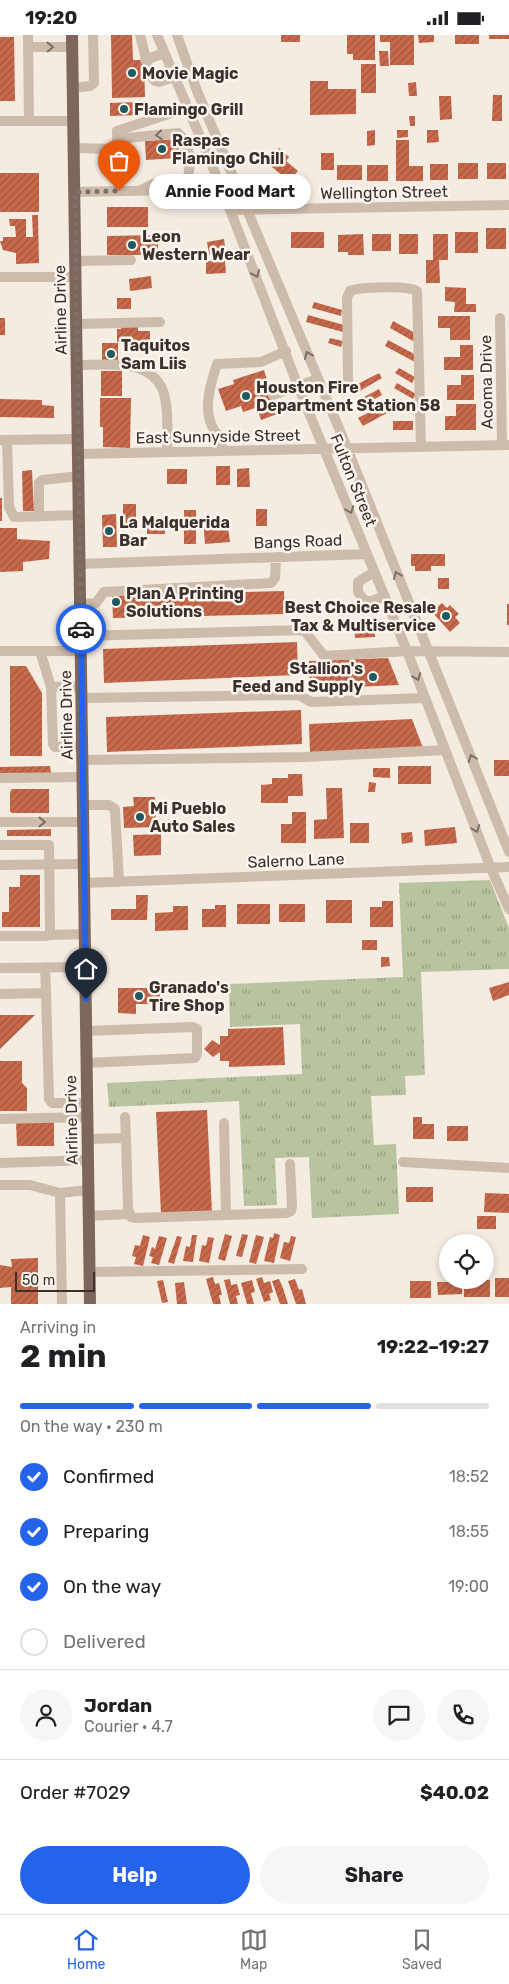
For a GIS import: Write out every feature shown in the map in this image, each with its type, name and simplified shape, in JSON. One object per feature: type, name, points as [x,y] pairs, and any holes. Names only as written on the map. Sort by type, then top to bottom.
[{"type":"main road","name":"Airline Drive","points":[[72,41],[90,1304]]},
{"type":"street","points":[[28,35],[29,121]]},
{"type":"street","points":[[73,88],[90,86],[94,83],[94,35]]},
{"type":"street","points":[[140,35],[145,60],[155,81],[160,82],[175,77]]},
{"type":"street","name":"Fulton Street","points":[[157,35],[222,189],[298,386],[326,449],[374,572],[408,651],[490,866],[509,909]]},
{"type":"street","name":"Fulton Street","points":[[177,35],[197,91],[347,448],[509,852]]},
{"type":"street","points":[[28,47],[72,41]]},
{"type":"street","points":[[145,60],[164,53]]},
{"type":"street","points":[[119,191],[116,131],[187,108]]},
{"type":"street","points":[[0,121],[74,121]]},
{"type":"street","points":[[74,148],[117,144],[178,133],[186,140],[191,162],[188,178],[153,184],[139,191]]},
{"type":"street","points":[[75,192],[222,189]]},
{"type":"street","name":"Wellington Street","points":[[230,210],[509,205]]},
{"type":"street","points":[[76,261],[131,260]]},
{"type":"street","points":[[0,277],[76,277]]},
{"type":"street","points":[[348,381],[347,298],[350,291],[358,289],[407,288],[417,291],[421,447]]},
{"type":"street","name":"Acoma Drive","points":[[500,318],[506,445]]},
{"type":"street","points":[[77,324],[160,322]]},
{"type":"street","points":[[222,451],[222,438],[211,426],[208,393],[217,364],[261,362],[286,351]]},
{"type":"street","points":[[77,365],[124,364],[146,370],[154,377],[166,397],[167,452]]},
{"type":"street","points":[[273,395],[318,379]]},
{"type":"street","points":[[78,439],[3,440],[9,507],[14,517],[79,515]]},
{"type":"street","name":"East Sunnyside Street","points":[[78,455],[506,445]]},
{"type":"street","points":[[39,517],[39,483],[42,480],[79,476]]},
{"type":"street","name":"Bangs Road","points":[[80,564],[367,554]]},
{"type":"street","points":[[80,604],[96,603],[104,592],[271,583],[275,578],[276,557]]},
{"type":"street","points":[[374,572],[358,582],[358,592],[365,601],[385,597]]},
{"type":"street","points":[[81,636],[304,630],[324,656],[408,651],[509,652]]},
{"type":"street","points":[[0,651],[81,651]]},
{"type":"street","points":[[40,651],[51,687],[53,744],[55,747],[82,746]]},
{"type":"street","points":[[51,687],[82,692],[299,695],[311,702],[426,698]]},
{"type":"street","points":[[82,760],[304,757],[446,750]]},
{"type":"street","points":[[0,778],[83,777]]},
{"type":"street","points":[[83,805],[109,805],[115,809],[119,881]]},
{"type":"street","points":[[0,822],[83,822]]},
{"type":"street","points":[[0,845],[49,845],[50,935]]},
{"type":"street","points":[[0,865],[84,864]]},
{"type":"street","name":"Salerno Lane","points":[[84,883],[490,866],[509,867]]},
{"type":"street","points":[[0,936],[85,934]]},
{"type":"street","points":[[45,967],[49,1099],[52,1103],[87,1103]]},
{"type":"street","points":[[0,968],[85,967]]},
{"type":"street","points":[[0,995],[46,993]]},
{"type":"street","points":[[86,1031],[193,1027],[196,1029],[197,1053],[195,1059],[86,1063]]},
{"type":"street","points":[[0,1119],[87,1117]]},
{"type":"street","points":[[124,1117],[130,1214]]},
{"type":"street","points":[[224,1123],[226,1215]]},
{"type":"street","points":[[88,1139],[126,1138]]},
{"type":"street","points":[[0,1163],[88,1160]]},
{"type":"street","points":[[403,1162],[509,1168]]},
{"type":"street","points":[[89,1216],[130,1214],[136,1218],[291,1211],[290,1164]]},
{"type":"street","points":[[0,1185],[30,1185],[60,1193],[88,1190]]},
{"type":"street","points":[[60,1193],[62,1304]]},
{"type":"street","points":[[89,1272],[302,1269]]},
{"type":"green space","points":[[490,880],[509,928],[509,969],[421,972],[425,1075],[405,1076],[406,1095],[371,1096],[374,1145],[396,1144],[399,1214],[312,1218],[309,1157],[275,1158],[277,1205],[244,1206],[239,1101],[109,1107],[107,1083],[302,1074],[300,1024],[230,1027],[229,984],[403,977],[399,883]]},
{"type":"building","points":[[111,35],[132,35],[133,60],[144,60],[145,97],[112,98]]},
{"type":"building","points":[[281,35],[300,35],[300,42],[281,42]]},
{"type":"building","points":[[347,35],[375,35],[375,60],[353,60],[353,54],[347,54]]},
{"type":"building","points":[[380,35],[414,35],[414,65],[390,65],[390,42],[380,42]]},
{"type":"building","points":[[418,35],[434,35],[434,42],[419,43]]},
{"type":"building","points":[[455,35],[479,35],[479,44],[455,44]]},
{"type":"building","points":[[489,35],[509,35],[509,39],[489,39]]},
{"type":"building","points":[[0,37],[14,37],[15,101],[0,101]]},
{"type":"building","points":[[379,51],[388,51],[389,66],[380,66]]},
{"type":"building","points":[[361,64],[376,64],[376,93],[361,93]]},
{"type":"building","points":[[310,81],[328,81],[328,89],[356,89],[356,114],[310,115]]},
{"type":"building","points":[[416,82],[417,96],[409,96],[408,83]]},
{"type":"building","points":[[493,95],[502,95],[502,121],[492,121]]},
{"type":"building","points":[[439,96],[451,96],[452,119],[440,120]]},
{"type":"building","name":"Flamingo Grill","points":[[139,102],[139,115],[110,116],[110,103]]},
{"type":"building","points":[[409,116],[415,116],[415,126],[410,126]]},
{"type":"building","points":[[375,130],[375,145],[367,146],[367,131]]},
{"type":"building","points":[[397,130],[408,130],[408,137],[397,138]]},
{"type":"building","points":[[427,130],[438,130],[439,142],[427,143]]},
{"type":"building","name":"Raspas Flamingo Chill","points":[[178,139],[179,158],[146,160],[145,141]]},
{"type":"building","points":[[396,140],[409,140],[409,166],[423,166],[423,181],[396,181]]},
{"type":"building","points":[[279,148],[289,157],[286,161],[298,171],[289,181],[267,163]]},
{"type":"building","points":[[321,153],[334,153],[334,170],[321,170]]},
{"type":"building","points":[[458,163],[478,163],[478,179],[458,179]]},
{"type":"building","points":[[487,163],[506,163],[506,179],[487,179]]},
{"type":"building","points":[[430,164],[448,164],[448,180],[430,180]]},
{"type":"building","points":[[337,165],[362,165],[362,180],[337,180]]},
{"type":"building","points":[[367,165],[388,165],[388,181],[367,181]]},
{"type":"building","points":[[0,173],[39,173],[39,212],[0,212]]},
{"type":"building","points":[[107,207],[148,207],[148,227],[107,227]]},
{"type":"building","points":[[32,215],[38,215],[39,263],[16,264],[16,253],[3,250],[0,241],[3,241],[3,237],[16,237],[15,226],[10,226],[9,219],[26,219],[26,237],[33,237]]},
{"type":"building","points":[[486,228],[506,228],[506,249],[486,249]]},
{"type":"building","points":[[291,232],[324,232],[324,248],[291,248]]},
{"type":"building","points":[[455,232],[478,232],[478,253],[455,253]]},
{"type":"building","points":[[363,234],[364,255],[348,255],[348,252],[338,252],[338,235]]},
{"type":"building","points":[[372,234],[391,234],[391,251],[372,251]]},
{"type":"building","points":[[399,234],[418,234],[418,254],[399,254]]},
{"type":"building","points":[[433,234],[448,234],[448,260],[439,260],[440,283],[426,283],[426,260],[433,260]]},
{"type":"building","name":"Leon Western Wear","points":[[158,235],[158,255],[107,255],[107,236]]},
{"type":"building","points":[[224,239],[226,252],[209,255],[207,242]]},
{"type":"building","points":[[206,261],[225,261],[226,273],[206,274]]},
{"type":"building","points":[[151,276],[152,288],[130,291],[129,279]]},
{"type":"building","points":[[445,287],[466,288],[466,304],[476,304],[476,312],[454,312],[455,302],[445,301]]},
{"type":"building","points":[[117,298],[131,298],[131,309],[117,309]]},
{"type":"building","points":[[314,302],[342,310],[341,316],[312,308]]},
{"type":"building","points":[[308,315],[344,325],[343,332],[306,322]]},
{"type":"building","points":[[438,316],[470,316],[470,340],[450,340],[450,328],[438,328]]},
{"type":"building","points":[[0,318],[5,318],[5,335],[0,335]]},
{"type":"building","points":[[393,321],[417,334],[413,341],[390,328]]},
{"type":"building","points":[[121,326],[138,326],[138,331],[150,331],[150,342],[117,342],[117,329],[121,329]]},
{"type":"building","points":[[330,338],[343,341],[341,347],[328,343]]},
{"type":"building","points":[[388,340],[418,356],[415,362],[385,346]]},
{"type":"building","points":[[102,343],[118,343],[118,361],[102,361]]},
{"type":"building","points":[[460,345],[473,345],[473,370],[444,370],[444,357],[460,357]]},
{"type":"building","points":[[399,368],[415,377],[412,383],[395,373]]},
{"type":"building","name":"Houston Fire Department Station 58","points":[[264,370],[274,402],[243,412],[241,406],[226,411],[218,389],[234,384],[233,380]]},
{"type":"building","points":[[101,371],[122,371],[122,396],[101,396]]},
{"type":"building","points":[[379,373],[382,378],[358,392],[354,386]]},
{"type":"building","points":[[461,375],[474,375],[474,400],[447,400],[447,385],[461,385]]},
{"type":"building","points":[[397,383],[416,394],[413,399],[394,388]]},
{"type":"building","points":[[379,389],[382,395],[358,408],[355,402]]},
{"type":"building","points":[[100,398],[131,398],[130,448],[103,447],[103,427],[100,427]]},
{"type":"building","points":[[0,399],[42,400],[42,405],[54,406],[54,418],[0,417]]},
{"type":"building","points":[[400,399],[415,408],[412,414],[397,406]]},
{"type":"building","points":[[456,404],[476,404],[476,430],[445,430],[445,416],[456,416]]},
{"type":"building","points":[[274,405],[277,414],[261,420],[258,411]]},
{"type":"building","points":[[383,405],[387,413],[363,426],[358,418]]},
{"type":"building","points":[[393,421],[413,421],[413,430],[393,430]]},
{"type":"building","points":[[216,466],[230,466],[230,485],[216,485]]},
{"type":"building","points":[[249,468],[250,487],[237,487],[237,469]]},
{"type":"building","points":[[167,469],[187,469],[187,484],[167,484]]},
{"type":"building","points":[[32,470],[34,511],[23,511],[22,471]]},
{"type":"building","points":[[0,498],[2,498],[2,521],[0,521]]},
{"type":"building","points":[[123,504],[136,504],[136,523],[123,523]]},
{"type":"building","points":[[256,509],[267,509],[267,526],[256,526]]},
{"type":"building","points":[[184,510],[196,510],[196,544],[184,544]]},
{"type":"building","name":"La Malquerida Bar","points":[[116,514],[117,547],[103,547],[102,515]]},
{"type":"building","points":[[147,517],[165,517],[165,534],[147,534]]},
{"type":"building","points":[[216,518],[217,528],[228,527],[230,542],[205,544],[203,519]]},
{"type":"building","points":[[0,528],[17,528],[17,539],[50,541],[49,559],[23,562],[23,571],[0,572]]},
{"type":"building","points":[[411,554],[445,554],[445,566],[431,566],[431,571],[415,571],[415,566],[411,566]]},
{"type":"building","points":[[438,578],[449,578],[449,589],[438,589]]},
{"type":"building","points":[[284,591],[285,614],[113,618],[112,595]]},
{"type":"building","name":"Best Choice Resale Tax & Multiservice","points":[[442,603],[447,608],[450,605],[459,614],[455,617],[460,623],[450,632],[432,612]]},
{"type":"building","points":[[507,604],[509,604],[509,625],[507,625]]},
{"type":"building","points":[[374,622],[375,637],[355,638],[354,623]]},
{"type":"building","points":[[297,642],[298,675],[104,683],[103,649]]},
{"type":"building","points":[[388,658],[399,685],[310,689],[309,661]]},
{"type":"building","points":[[10,666],[26,666],[42,693],[42,756],[10,756]]},
{"type":"building","points":[[301,710],[302,744],[107,752],[106,717]]},
{"type":"building","points":[[412,719],[423,748],[310,753],[309,724]]},
{"type":"building","points":[[494,760],[509,760],[509,776],[494,776]]},
{"type":"building","points":[[50,766],[51,773],[0,773],[0,767]]},
{"type":"building","points":[[398,766],[431,766],[431,784],[398,784]]},
{"type":"building","points":[[373,768],[390,768],[390,778],[373,777]]},
{"type":"building","points":[[288,774],[302,774],[303,796],[288,796],[288,803],[261,803],[261,785],[272,784],[272,778],[288,778]]},
{"type":"building","points":[[369,782],[376,783],[375,792],[368,792]]},
{"type":"building","points":[[326,788],[342,788],[344,838],[314,839],[314,820],[327,819]]},
{"type":"building","points":[[12,789],[49,789],[49,813],[12,813],[10,811],[10,792]]},
{"type":"building","name":"Mi Pueblo Auto Sales","points":[[133,797],[155,797],[156,827],[124,828],[123,807],[134,806]]},
{"type":"building","points":[[292,812],[306,812],[306,843],[281,843],[281,824],[292,824]]},
{"type":"building","points":[[350,823],[369,823],[369,843],[350,843]]},
{"type":"building","points":[[455,827],[457,843],[425,846],[424,830]]},
{"type":"building","points":[[51,829],[51,836],[7,836],[7,830]]},
{"type":"building","points":[[412,832],[413,842],[402,844],[401,833]]},
{"type":"building","points":[[161,834],[161,855],[134,856],[133,835]]},
{"type":"building","points":[[20,875],[40,875],[40,927],[2,927],[2,912],[9,912],[9,887],[20,887]]},
{"type":"building","points":[[136,895],[148,895],[147,920],[111,920],[111,909],[136,909]]},
{"type":"building","points":[[326,900],[352,900],[352,923],[326,923]]},
{"type":"building","points":[[382,901],[393,901],[393,927],[370,927],[370,907],[382,907]]},
{"type":"building","points":[[237,904],[270,904],[270,924],[237,924]]},
{"type":"building","points":[[279,904],[305,904],[305,922],[279,922]]},
{"type":"building","points":[[215,905],[226,905],[226,927],[202,927],[202,909],[215,909]]},
{"type":"building","points":[[173,906],[188,906],[188,930],[155,931],[155,913],[173,912]]},
{"type":"building","points":[[362,940],[377,940],[377,950],[362,950]]},
{"type":"building","points":[[381,957],[389,957],[390,966],[381,967]]},
{"type":"building","points":[[509,982],[509,995],[493,1001],[489,988]]},
{"type":"building","name":"Granado's Tire Shop","points":[[118,988],[160,988],[160,1004],[136,1004],[136,1014],[118,1013]]},
{"type":"building","points":[[0,1015],[35,1015],[0,1049]]},
{"type":"building","points":[[283,1027],[285,1065],[229,1067],[229,1061],[220,1061],[220,1052],[213,1057],[204,1049],[212,1040],[220,1045],[220,1036],[228,1036],[228,1029]]},
{"type":"building","points":[[0,1061],[22,1061],[22,1083],[27,1088],[27,1111],[0,1111]]},
{"type":"building","points":[[207,1110],[212,1212],[161,1214],[156,1112]]},
{"type":"building","points":[[413,1117],[422,1117],[422,1124],[434,1124],[434,1139],[413,1139]]},
{"type":"building","points":[[16,1122],[54,1122],[54,1146],[17,1146]]},
{"type":"building","points":[[447,1126],[468,1126],[468,1141],[447,1141]]},
{"type":"building","points":[[406,1187],[433,1187],[433,1202],[406,1202]]},
{"type":"building","points":[[485,1193],[509,1194],[509,1213],[484,1212]]},
{"type":"building","points":[[477,1216],[496,1216],[496,1229],[477,1229]]},
{"type":"building","points":[[274,1233],[280,1235],[274,1263],[264,1261],[270,1237],[273,1238]]},
{"type":"building","points":[[225,1234],[232,1236],[225,1261],[218,1259]]},
{"type":"building","points":[[242,1234],[248,1235],[242,1257],[236,1256]]},
{"type":"building","points":[[143,1235],[150,1237],[143,1266],[134,1264],[136,1257],[132,1256],[135,1245],[140,1246]]},
{"type":"building","points":[[192,1235],[197,1235],[193,1262],[183,1261],[186,1246],[190,1247]]},
{"type":"building","points":[[256,1235],[264,1237],[256,1264],[249,1262]]},
{"type":"building","points":[[159,1236],[167,1238],[159,1265],[151,1263],[153,1257],[149,1256],[152,1247],[155,1249]]},
{"type":"building","points":[[177,1236],[182,1237],[174,1264],[168,1262]]},
{"type":"building","points":[[291,1236],[296,1237],[290,1261],[280,1258],[284,1242],[289,1243]]},
{"type":"building","points":[[208,1237],[214,1238],[209,1263],[199,1261],[202,1245],[206,1246]]},
{"type":"building","points":[[38,1258],[38,1304],[11,1304],[11,1287],[0,1288],[0,1265],[12,1267],[11,1259]]},
{"type":"building","points":[[213,1277],[215,1284],[219,1283],[222,1295],[219,1295],[221,1304],[213,1304],[206,1279]]},
{"type":"building","points":[[262,1277],[264,1283],[270,1281],[273,1292],[269,1294],[271,1300],[264,1302],[256,1279]]},
{"type":"building","points":[[495,1278],[509,1278],[509,1297],[495,1297]]},
{"type":"building","points":[[230,1279],[231,1285],[237,1284],[240,1295],[236,1296],[238,1304],[230,1304],[224,1280]]},
{"type":"building","points":[[279,1279],[288,1304],[280,1304],[272,1281]]},
{"type":"building","points":[[295,1279],[299,1290],[302,1289],[306,1304],[296,1304],[288,1281]]},
{"type":"building","points":[[163,1280],[168,1302],[162,1303],[157,1281]]},
{"type":"building","points":[[252,1280],[255,1292],[251,1293],[254,1304],[247,1304],[241,1283]]},
{"type":"building","points":[[410,1281],[431,1281],[431,1298],[410,1298]]},
{"type":"building","points":[[184,1282],[187,1304],[177,1304],[175,1283]]},
{"type":"building","points":[[437,1282],[439,1282],[439,1289],[462,1289],[462,1294],[438,1295]]},
{"type":"building","points":[[464,1289],[490,1289],[490,1297],[464,1297]]},
{"type":"way so far","points":[[81,629],[75,192],[119,191]]},
{"type":"place","name":"Movie Magic","points":[[132,73]]},
{"type":"place","name":"Flamingo Grill","points":[[124,109]]},
{"type":"place","name":"Raspas Flamingo Chill","points":[[162,149]]},
{"type":"place","name":"Annie Food Mart","points":[[119,191]]},
{"type":"place","name":"Leon Western Wear","points":[[132,245]]},
{"type":"place","name":"Taquitos Sam Liis","points":[[111,354]]},
{"type":"place","name":"Houston Fire Department Station 58","points":[[246,396]]},
{"type":"place","name":"La Malquerida Bar","points":[[109,531]]},
{"type":"place","name":"Plan A Printing Solutions","points":[[116,602]]},
{"type":"place","name":"Best Choice Resale Tax & Multiservice","points":[[446,616]]},
{"type":"place","name":"Stallion's Feed and Supply","points":[[373,677]]},
{"type":"place","name":"Mi Pueblo Auto Sales","points":[[140,817]]},
{"type":"place","name":"Granado's Tire Shop","points":[[139,996]]},
{"type":"route","points":[[81,629],[86,999]]}]
